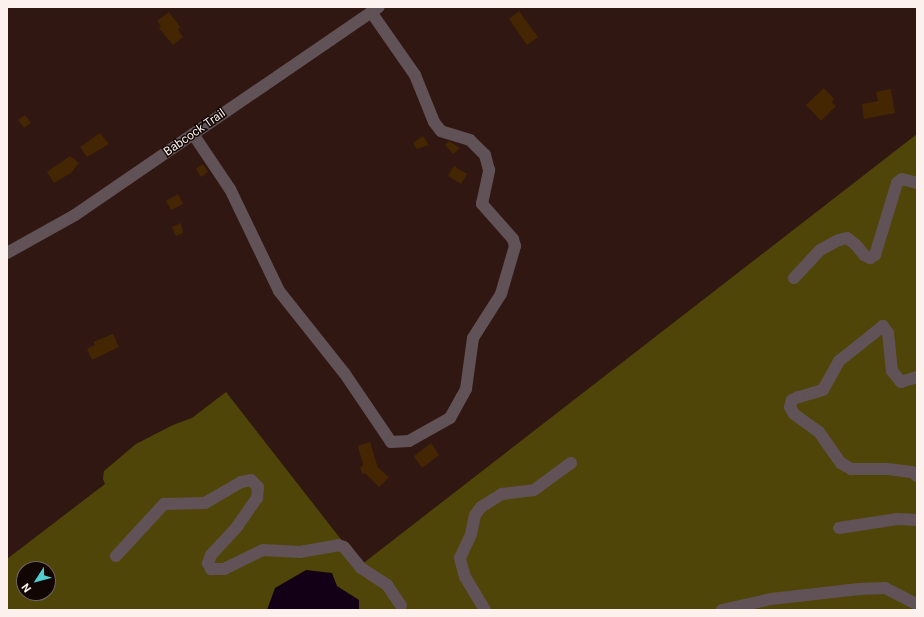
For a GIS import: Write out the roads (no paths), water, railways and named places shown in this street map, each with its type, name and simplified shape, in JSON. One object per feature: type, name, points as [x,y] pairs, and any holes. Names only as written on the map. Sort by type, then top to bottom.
[{"type":"street","name":"Babcock Trail","points":[[7,253],[75,215],[375,9]]},
{"type":"street","points":[[194,134],[230,189],[279,291],[345,374],[391,442],[409,441],[450,418],[466,389],[473,338],[501,294],[515,246],[513,239],[482,204],[489,170],[485,155],[470,140],[441,131],[434,122],[414,75],[375,9]]},
{"type":"street","points":[[794,278],[820,250],[839,240],[847,238],[856,244],[864,255],[870,258],[875,255],[897,183],[902,179],[917,183]]},
{"type":"street","points":[[917,377],[902,382],[892,371],[888,333],[883,326],[839,361],[823,390],[792,400],[790,408],[794,414],[819,432],[841,462],[851,469],[887,469],[912,472],[917,476]]},
{"type":"street","points":[[485,610],[465,577],[460,558],[471,534],[475,515],[481,507],[502,494],[534,490],[571,463]]},
{"type":"street","points":[[116,556],[164,504],[173,502],[200,504],[241,482],[251,480],[258,487],[257,498],[237,527],[211,556],[208,563],[211,570],[224,569],[263,550],[300,552],[338,545],[344,547],[361,568],[387,585],[400,606]]},
{"type":"street","points":[[839,528],[897,519],[917,520]]},
{"type":"street","points":[[722,610],[771,599],[859,589],[885,588],[917,604]]}]
